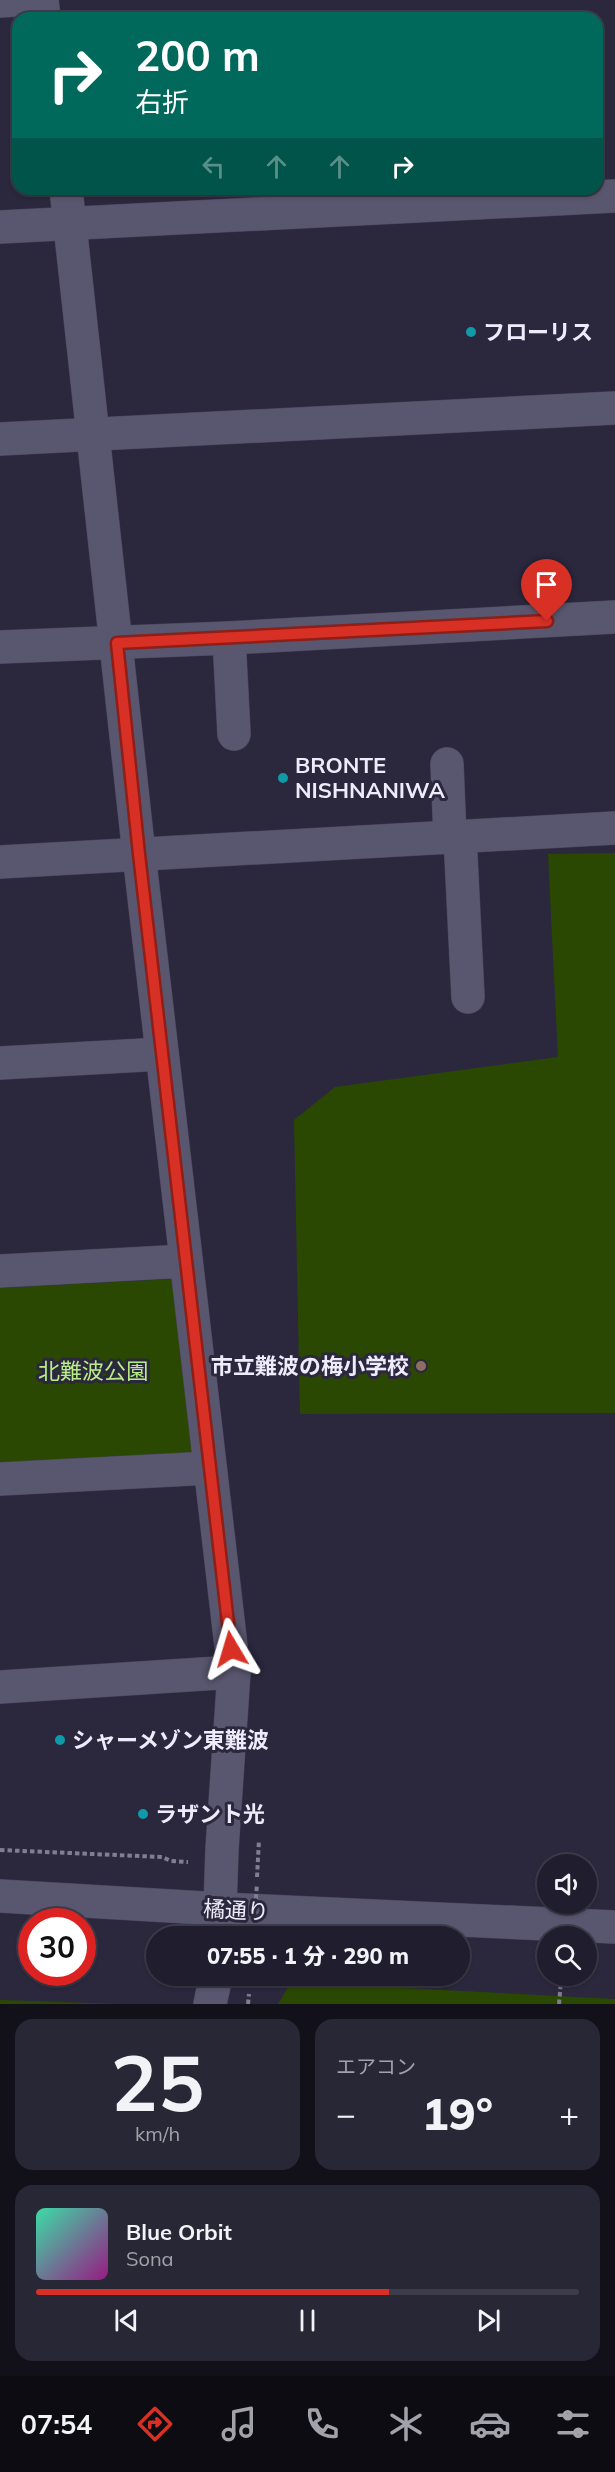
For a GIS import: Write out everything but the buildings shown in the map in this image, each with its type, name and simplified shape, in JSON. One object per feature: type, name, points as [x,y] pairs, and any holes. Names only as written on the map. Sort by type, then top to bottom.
[{"type":"street","points":[[0,1],[16,0]]},
{"type":"street","points":[[67,195],[139,854],[234,1672],[222,1849],[220,1923]]},
{"type":"street","points":[[0,227],[615,196]]},
{"type":"street","points":[[0,439],[615,408]]},
{"type":"street","points":[[0,647],[229,638],[615,617]]},
{"type":"street","points":[[229,638],[234,734]]},
{"type":"street","points":[[447,764],[468,998]]},
{"type":"street","points":[[0,862],[615,828]]},
{"type":"street","points":[[0,1063],[162,1054]]},
{"type":"street","points":[[0,1271],[186,1261]]},
{"type":"street","points":[[0,1479],[210,1468]]},
{"type":"street","points":[[0,1687],[234,1672]]},
{"type":"street","name":"橘通り","points":[[0,1896],[220,1923],[615,1927]]},
{"type":"street","points":[[210,2004],[214,1986]]},
{"type":"path","points":[[254,1926],[259,1830]]},
{"type":"path","points":[[0,1850],[162,1857],[171,1862],[191,1863]]},
{"type":"path","points":[[559,2004],[561,1986]]},
{"type":"green space","points":[[615,853],[615,1413],[300,1414],[294,1120],[335,1087],[558,1057],[548,854]]},
{"type":"green space","name":"北難波公園","points":[[174,1279],[195,1455],[0,1464],[0,1288]]},
{"type":"green space","points":[[289,1986],[367,1986],[615,1999],[615,2004],[278,2004]]},
{"type":"green space","points":[[0,2000],[120,2004],[0,2004]]},
{"type":"place","name":"フローリス","points":[[471,332]]},
{"type":"place","name":"BRONTE NISHNANIWA","points":[[283,778]]},
{"type":"place","name":"市立難波の梅小学校","points":[[421,1366]]},
{"type":"place","name":"シャーメゾン東難波","points":[[60,1740]]},
{"type":"place","name":"ラザント光","points":[[143,1814]]},
{"type":"route","points":[[231,1649],[139,854],[117,643],[547,621]]}]
